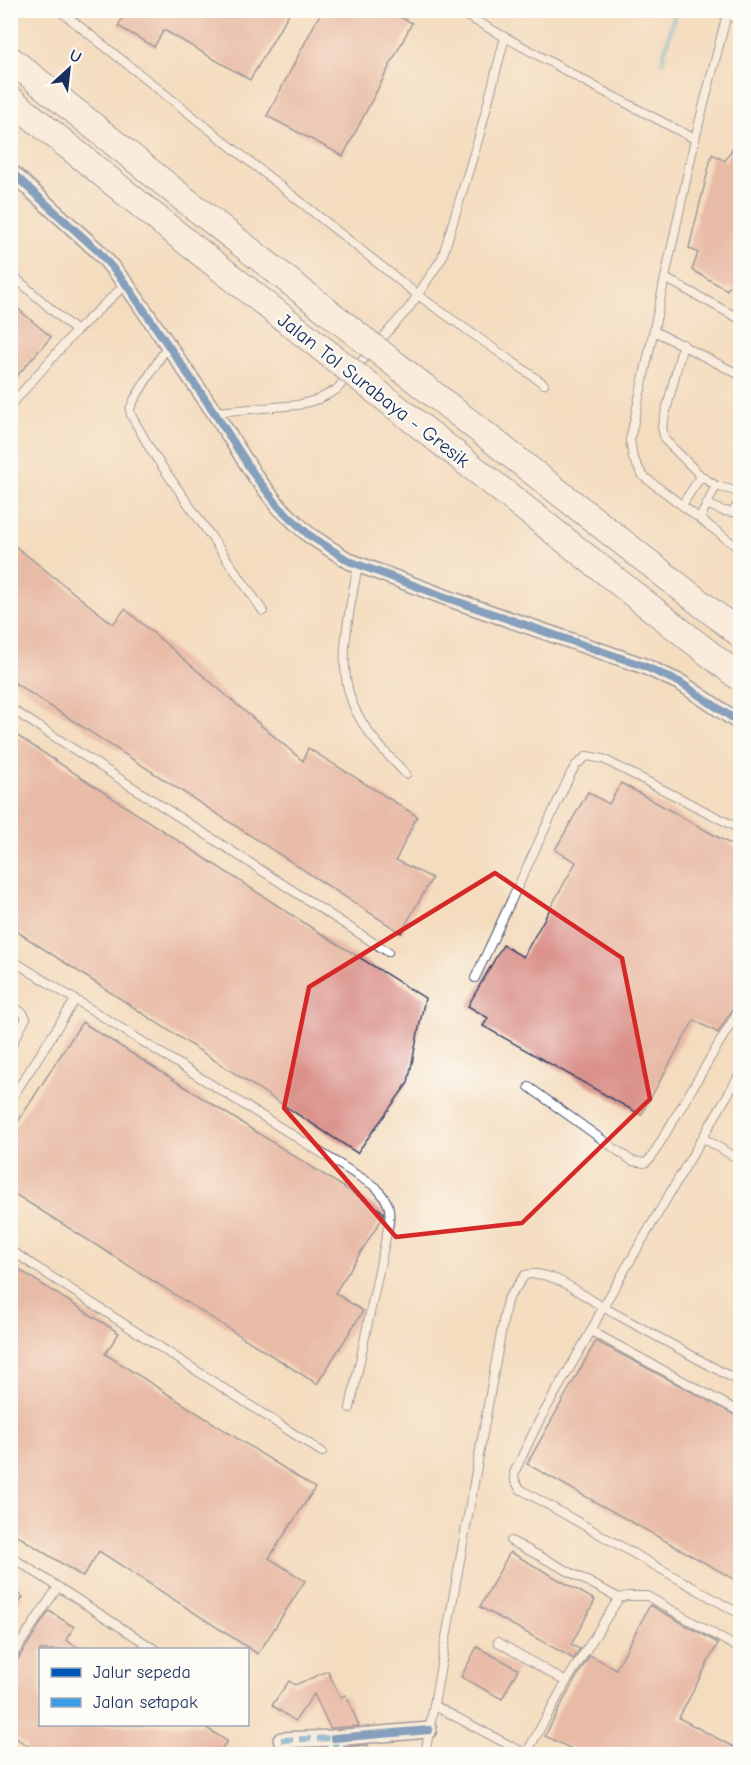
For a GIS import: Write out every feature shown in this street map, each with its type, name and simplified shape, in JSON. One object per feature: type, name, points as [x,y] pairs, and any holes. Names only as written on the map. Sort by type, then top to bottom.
[{"type":"highway","name":"Jalan Tol Surabaya - Gresik","points":[[10,59],[184,199],[741,634]]},
{"type":"highway","name":"Jalan Tol Surabaya - Gresik","points":[[10,99],[164,224],[741,678]]},
{"type":"street","points":[[10,171],[98,251],[126,284],[255,476],[280,508],[309,535],[329,549],[358,564],[453,600],[534,626],[654,670],[681,683],[741,723]]},
{"type":"street","points":[[281,1740],[429,1730]]},
{"type":"street","points":[[334,1738],[337,1755]]},
{"type":"lane","points":[[59,10],[419,296],[544,384]]},
{"type":"lane","points":[[456,10],[695,139]]},
{"type":"lane","points":[[741,21],[727,12],[695,139],[630,440],[633,458],[643,476],[741,549]]},
{"type":"lane","points":[[214,412],[298,405],[319,399],[336,390],[419,296],[442,258],[479,137],[505,38]]},
{"type":"lane","points":[[10,273],[76,331]]},
{"type":"lane","points":[[665,278],[741,319]]},
{"type":"lane","points":[[10,406],[76,331],[126,284]]},
{"type":"lane","points":[[654,331],[741,375]]},
{"type":"lane","points":[[683,344],[662,431],[668,444],[701,476],[716,486],[741,492]]},
{"type":"lane","points":[[168,345],[134,400],[130,409],[131,415],[152,452],[263,611]]},
{"type":"lane","points":[[682,505],[701,476]]},
{"type":"lane","points":[[700,518],[716,486]]},
{"type":"lane","points":[[707,504],[723,511],[733,512],[741,501]]},
{"type":"lane","points":[[358,564],[345,649],[349,694],[358,717],[376,742],[406,774]]},
{"type":"lane","points":[[10,708],[388,952]]},
{"type":"lane","points":[[475,978],[571,773],[576,765],[587,756],[603,759],[741,829]]},
{"type":"lane","points":[[10,959],[376,1187],[388,1202],[389,1223],[350,1408]]},
{"type":"lane","points":[[10,1101],[75,1000]]},
{"type":"lane","points":[[10,1004],[26,1018],[10,1047]]},
{"type":"lane","points":[[529,1087],[632,1161],[645,1162],[651,1158],[741,1008]]},
{"type":"lane","points":[[741,1074],[603,1307],[539,1421],[514,1473],[515,1481],[520,1489],[741,1614]]},
{"type":"lane","points":[[703,1138],[740,1159]]},
{"type":"lane","points":[[10,1250],[322,1452]]},
{"type":"lane","points":[[425,1755],[507,1300],[525,1275],[536,1272],[552,1277],[741,1382]]},
{"type":"lane","points":[[591,1331],[741,1412]]},
{"type":"lane","points":[[511,1541],[619,1598],[636,1595],[653,1598],[741,1649]]},
{"type":"lane","points":[[10,1556],[153,1648]]},
{"type":"lane","points":[[10,1659],[58,1587]]},
{"type":"lane","points":[[435,1706],[526,1754],[566,1682],[619,1598]]},
{"type":"lane","points":[[498,1642],[566,1682]]},
{"type":"highlighted area","points":[[495,873],[622,958],[650,1099],[522,1223],[396,1237],[284,1108],[309,987]]},
{"type":"building","points":[[127,10],[291,10],[250,80],[164,30],[154,47],[118,26]]},
{"type":"building","points":[[322,10],[387,10],[412,23],[343,156],[267,116]]},
{"type":"building","points":[[741,134],[741,293],[729,286],[727,290],[692,270],[698,253],[689,248],[712,154],[725,161]]},
{"type":"building","points":[[10,302],[51,337],[10,384]]},
{"type":"building","points":[[10,542],[113,624],[125,609],[303,761],[308,748],[417,816],[396,860],[432,878],[401,933],[10,680]]},
{"type":"building","points":[[10,731],[312,928],[425,998],[408,1083],[357,1153],[10,927]]},
{"type":"building","points":[[621,783],[741,850],[741,1000],[735,1005],[718,1033],[694,1020],[641,1115],[483,1026],[488,1018],[468,1006],[503,945],[523,957],[576,862],[555,850],[588,792],[609,804]]},
{"type":"building","points":[[82,1022],[383,1212],[383,1217],[335,1293],[363,1311],[317,1384],[10,1191],[10,1134]]},
{"type":"building","points":[[10,1264],[119,1333],[105,1354],[315,1488],[269,1558],[305,1581],[258,1654],[99,1551],[83,1577],[10,1531]]},
{"type":"building","points":[[596,1341],[741,1418],[741,1583],[527,1464]]},
{"type":"building","points":[[510,1552],[595,1600],[571,1645],[580,1649],[574,1659],[480,1607]]},
{"type":"building","points":[[10,1589],[23,1597],[10,1616]]},
{"type":"building","points":[[650,1605],[718,1643],[679,1718],[741,1751],[741,1755],[584,1755],[545,1736],[590,1655],[616,1669]]},
{"type":"building","points":[[49,1611],[74,1627],[66,1640],[78,1648],[39,1648],[39,1726],[204,1726],[227,1741],[218,1755],[22,1755],[28,1746],[10,1734],[10,1671]]},
{"type":"building","points":[[477,1647],[518,1669],[502,1699],[461,1677]]},
{"type":"building","points":[[328,1671],[340,1697],[346,1695],[359,1726],[330,1728],[314,1694],[295,1721],[272,1705],[289,1681],[295,1685]]},
{"type":"building","points":[[368,1745],[369,1755],[346,1755],[346,1747]]},
{"type":"waterway","points":[[662,62],[676,10]]},
{"type":"marked path","points":[[281,1740],[334,1738],[337,1754]]},
{"type":"cycle path","points":[[10,171],[98,251],[126,284],[255,476],[280,508],[309,535],[349,561],[453,600],[644,666],[681,683],[740,723]]},
{"type":"cycle path","points":[[334,1738],[429,1730]]}]
